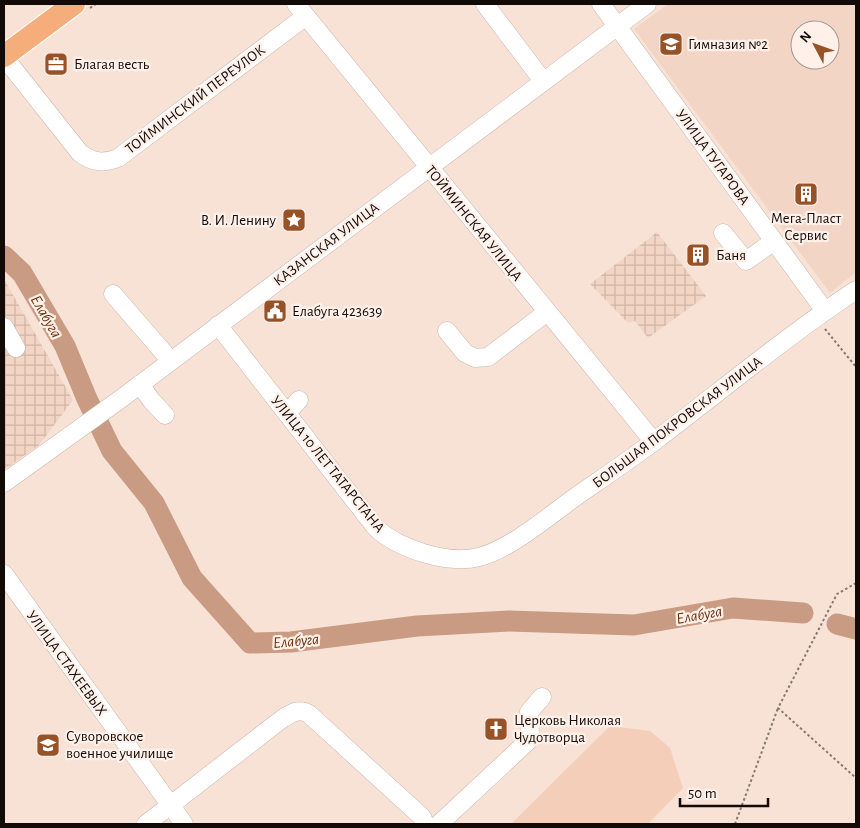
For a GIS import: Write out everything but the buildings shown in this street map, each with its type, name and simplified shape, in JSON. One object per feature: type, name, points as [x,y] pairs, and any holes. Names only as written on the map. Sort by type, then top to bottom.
[{"type":"main road","points":[[4,56],[74,4]]},
{"type":"street","points":[[485,4],[543,81]]},
{"type":"street","name":"УЛИЦА ТУГАРОВА","points":[[601,4],[774,241],[820,314]]},
{"type":"street","name":"КАЗАНСКАЯ УЛИЦА","points":[[4,483],[122,398],[647,4]]},
{"type":"street","name":"ТОЙМИНСКИЙ ПЕРЕУЛОК","points":[[4,56],[80,152],[94,161],[102,162],[118,158],[301,10]]},
{"type":"street","name":"ТОЙМИНСКАЯ УЛИЦА","points":[[301,10],[654,442]]},
{"type":"street","points":[[722,233],[746,261],[774,241]]},
{"type":"street","name":"БОЛЬШАЯ ПОКРОВСКАЯ УЛИЦА","points":[[496,551],[503,548],[654,442],[820,314],[856,290]]},
{"type":"street","points":[[113,294],[171,361]]},
{"type":"street","points":[[447,331],[465,353],[475,358],[488,357],[547,312]]},
{"type":"street","name":"УЛИЦА 10 ЛЕТ ТАТАРСТАНА","points":[[218,325],[376,528],[386,537],[402,546],[457,559],[470,559],[496,551]]},
{"type":"street","points":[[4,327],[16,348]]},
{"type":"street","points":[[140,384],[165,415]]},
{"type":"street","points":[[286,413],[299,400]]},
{"type":"street","name":"УЛИЦА СТАХЕЕВЫХ","points":[[4,574],[184,824]]},
{"type":"street","points":[[439,824],[527,742],[530,735],[529,712],[542,697]]},
{"type":"street","points":[[146,824],[172,806],[282,719],[300,710],[309,714],[415,810],[422,817],[425,824]]},
{"type":"path","points":[[820,314],[856,367]]},
{"type":"path","points":[[734,824],[778,708],[837,594],[856,583]]},
{"type":"path","points":[[778,708],[856,778]]},
{"type":"shaded area","points":[[668,4],[856,4],[856,272],[830,293],[634,29]]},
{"type":"shaded area","points":[[657,232],[706,296],[648,338],[635,321],[628,323],[590,284]]},
{"type":"shaded area","points":[[4,279],[73,400],[39,445],[4,470]]},
{"type":"shaded area","points":[[610,726],[650,731],[670,748],[683,788],[648,824],[511,824]]},
{"type":"waterway","name":"Елабуга","points":[[4,256],[22,273],[65,346],[87,399],[112,451],[154,503],[192,578],[250,643],[291,642],[417,626],[509,621],[634,625],[733,608],[803,613]]},
{"type":"waterway","name":"Елабуга","points":[[837,624],[856,629]]},
{"type":"place","name":"Гимназия №2","points":[[671,44]]},
{"type":"place","name":"Благая весть","points":[[56,64]]},
{"type":"place","name":"Мега-Пласт Сервис","points":[[806,194]]},
{"type":"place","name":"В. И. Ленину","points":[[294,220]]},
{"type":"place","name":"Баня","points":[[698,255]]},
{"type":"place","name":"Елабуга 423639","points":[[275,311]]},
{"type":"place","name":"Церковь Николая Чудотворца","points":[[496,729]]},
{"type":"place","name":"Суворовское военное училище","points":[[48,745]]}]
